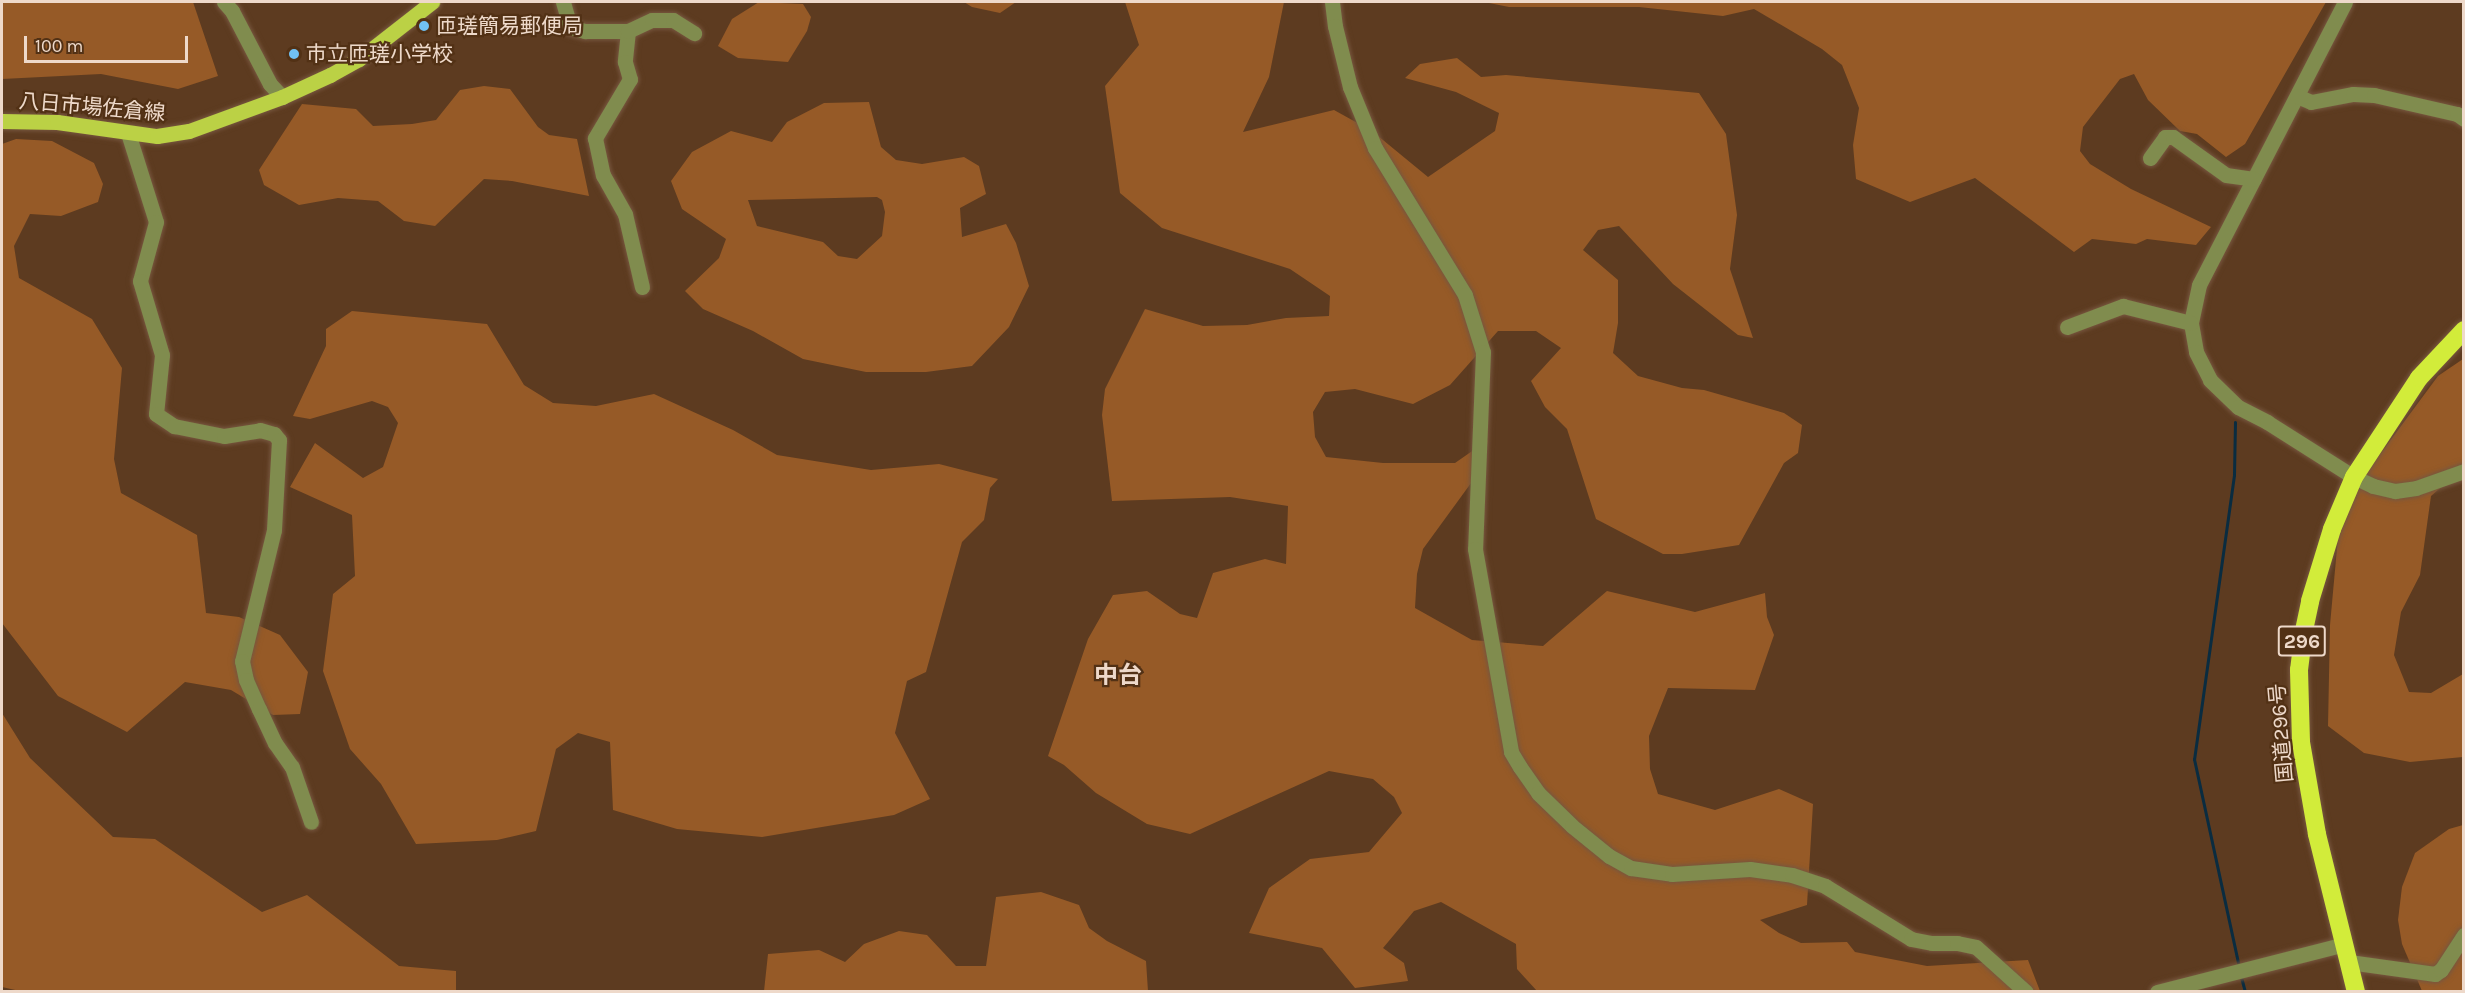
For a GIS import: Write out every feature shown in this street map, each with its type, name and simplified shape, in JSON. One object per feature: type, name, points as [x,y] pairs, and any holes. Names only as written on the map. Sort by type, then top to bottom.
[{"type":"highway","name":"国道296号","points":[[2356,992],[2308,788],[2301,742],[2298,670],[2310,601],[2332,529],[2354,477],[2419,378],[2463,330]]},
{"type":"main road","name":"八日市場佐倉線","points":[[2,122],[57,122],[157,136],[183,133],[282,97],[359,59],[432,2]]},
{"type":"street","points":[[224,2],[232,11],[270,84],[282,97]]},
{"type":"street","points":[[563,2],[570,27],[585,31],[628,31],[652,20],[673,20],[694,33]]},
{"type":"street","points":[[1332,2],[1335,26],[1350,87],[1375,148],[1465,295],[1480,341],[1484,375],[1474,528],[1475,549],[1511,752],[1520,768],[1539,793],[1572,826],[1609,856],[1631,868],[1672,874],[1750,869],[1792,875],[1826,886],[1911,939],[1976,947],[2026,992]]},
{"type":"street","points":[[2345,2],[2199,285],[2191,323],[2196,352],[2206,374],[2221,393],[2238,407],[2267,422],[2354,477],[2395,491],[2416,488],[2463,471]]},
{"type":"street","points":[[628,31],[626,62],[630,79],[595,138],[603,175],[625,214],[642,287]]},
{"type":"street","points":[[2297,96],[2311,102],[2353,94],[2374,95],[2457,114],[2463,119]]},
{"type":"street","points":[[128,133],[156,222],[140,281],[162,355],[156,414],[174,426],[224,436],[260,430],[274,434],[279,440],[274,530],[242,661],[246,680],[259,709],[275,742],[292,767],[311,822]]},
{"type":"street","points":[[2150,158],[2165,137],[2174,137],[2226,174],[2254,178]]},
{"type":"street","points":[[2067,327],[2123,306],[2191,323]]},
{"type":"street","points":[[2157,992],[2347,953],[2435,974],[2448,961],[2463,935]]},
{"type":"shaded area","points":[[2,2],[193,2],[218,76],[178,89],[101,74],[2,79]]},
{"type":"shaded area","points":[[759,2],[803,4],[811,17],[807,31],[788,62],[738,58],[718,46],[732,19]]},
{"type":"shaded area","points":[[964,2],[1016,2],[1000,13],[972,7]]},
{"type":"shaded area","points":[[1125,2],[1284,2],[1269,77],[1243,132],[1334,110],[1372,131],[1428,177],[1495,131],[1499,113],[1456,92],[1405,78],[1420,64],[1457,58],[1481,77],[1506,75],[1699,93],[1726,134],[1737,215],[1730,269],[1753,338],[1738,335],[1673,284],[1619,226],[1598,230],[1583,250],[1618,280],[1618,323],[1613,353],[1638,376],[1682,388],[1704,390],[1784,413],[1802,425],[1798,453],[1784,463],[1739,545],[1682,554],[1663,554],[1596,519],[1567,429],[1545,407],[1531,381],[1561,348],[1536,331],[1498,331],[1450,385],[1413,404],[1355,389],[1325,392],[1313,412],[1315,437],[1326,457],[1383,463],[1455,463],[1488,440],[1482,468],[1423,549],[1417,574],[1415,608],[1472,640],[1543,646],[1607,591],[1695,612],[1765,593],[1767,617],[1774,635],[1755,690],[1668,688],[1649,736],[1650,769],[1658,794],[1715,810],[1779,789],[1813,804],[1807,905],[1760,920],[1779,933],[1801,943],[1847,942],[1855,952],[1927,966],[2028,960],[2040,991],[1537,991],[1517,969],[1516,944],[1441,902],[1414,911],[1383,948],[1404,963],[1408,981],[1355,988],[1322,948],[1249,933],[1269,888],[1310,859],[1369,852],[1402,813],[1394,797],[1373,779],[1329,771],[1190,834],[1147,824],[1096,793],[1064,765],[1048,756],[1088,639],[1113,595],[1147,591],[1180,614],[1197,618],[1213,573],[1265,559],[1286,564],[1288,506],[1230,497],[1112,501],[1102,415],[1105,389],[1145,309],[1203,326],[1247,325],[1286,318],[1329,316],[1330,296],[1290,269],[1162,228],[1120,193],[1105,86],[1139,45]]},
{"type":"shaded area","points":[[1484,2],[2326,2],[2245,144],[2226,157],[2197,134],[2180,131],[2148,100],[2134,74],[2120,79],[2083,127],[2080,151],[2090,164],[2131,189],[2211,227],[2196,245],[2147,239],[2136,244],[2092,239],[2074,252],[1975,178],[1910,202],[1856,179],[1853,145],[1859,108],[1842,65],[1822,49],[1754,9],[1723,16],[1639,7],[1509,7]]},
{"type":"shaded area","points":[[484,86],[510,89],[538,127],[549,135],[577,139],[589,196],[512,181],[484,179],[435,226],[404,221],[378,201],[338,198],[299,205],[264,185],[259,170],[302,104],[356,109],[373,126],[412,124],[436,120],[460,90]]},
{"type":"shaded area","points":[[869,102],[881,147],[896,160],[922,164],[964,157],[979,166],[986,194],[960,208],[962,237],[1006,224],[1016,243],[1029,286],[1009,327],[972,366],[926,372],[866,372],[803,359],[753,331],[703,309],[685,291],[719,258],[726,239],[682,209],[671,181],[692,152],[731,131],[772,142],[787,122],[824,103]],"holes":[[[877,197],[882,200],[885,212],[882,236],[857,259],[838,256],[823,242],[757,226],[748,200]]]},
{"type":"shaded area","points":[[16,139],[52,141],[94,163],[103,184],[98,202],[61,216],[30,214],[14,246],[19,278],[92,319],[122,368],[114,459],[121,493],[197,535],[206,613],[239,617],[280,635],[308,672],[300,714],[273,715],[231,690],[185,682],[127,732],[58,696],[2,623],[2,144]]},
{"type":"shaded area","points":[[352,311],[487,324],[524,385],[553,403],[596,406],[654,394],[733,430],[777,455],[871,470],[939,464],[998,479],[990,488],[984,520],[962,542],[926,672],[907,681],[895,733],[930,799],[894,815],[762,837],[677,829],[613,810],[610,742],[578,733],[556,749],[536,831],[497,840],[416,844],[381,784],[350,749],[323,671],[333,594],[355,576],[352,515],[290,487],[315,443],[363,478],[383,467],[398,423],[388,407],[372,401],[310,419],[293,416],[326,346],[326,329]]},
{"type":"shaded area","points":[[2463,359],[2463,468],[2431,496],[2420,575],[2401,612],[2394,655],[2409,692],[2431,693],[2463,674],[2463,757],[2410,762],[2364,753],[2328,726],[2330,625],[2338,537],[2355,488],[2438,376]]},
{"type":"shaded area","points":[[2,713],[30,758],[113,837],[155,839],[262,912],[307,895],[399,966],[456,971],[456,991],[24,992],[2,987]]},
{"type":"shaded area","points":[[2463,825],[2463,991],[2422,991],[2402,944],[2398,920],[2402,887],[2415,853],[2449,829]]},
{"type":"shaded area","points":[[1041,892],[1079,905],[1089,928],[1107,941],[1146,961],[1148,991],[764,991],[768,954],[819,950],[845,962],[864,944],[899,931],[927,935],[956,966],[986,966],[996,897]]},
{"type":"waterway","points":[[2235,422],[2234,475],[2194,759],[2239,968]]},
{"type":"waterway","points":[[2241,977],[2245,992]]},
{"type":"place","name":"匝瑳簡易郵便局","points":[[424,26]]},
{"type":"place","name":"市立匝瑳小学校","points":[[294,54]]},
{"type":"district","name":"中台","points":[[1118,676]]}]
